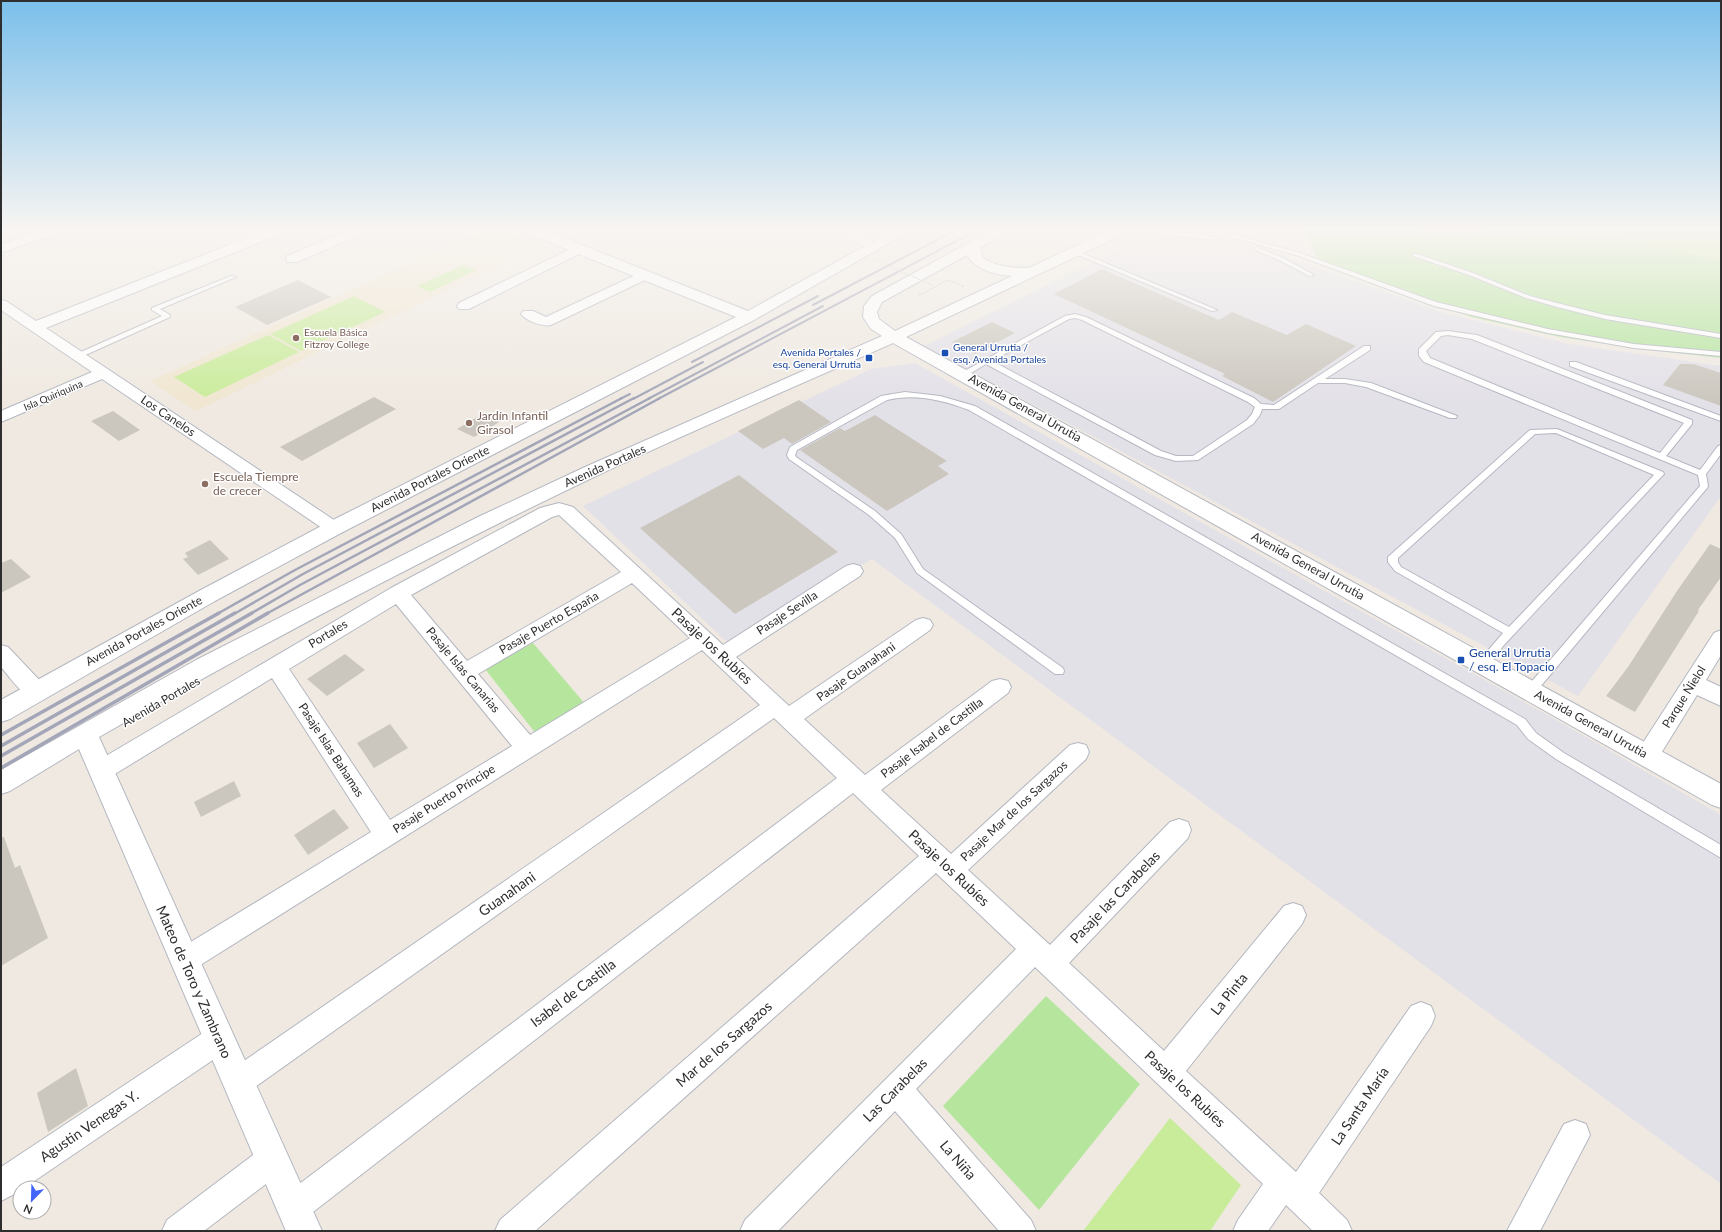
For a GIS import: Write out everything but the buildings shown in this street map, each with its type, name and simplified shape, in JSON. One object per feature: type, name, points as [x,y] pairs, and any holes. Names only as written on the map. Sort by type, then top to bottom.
[{"type":"main road","points":[[675,287],[749,317]]},
{"type":"main road","name":"Avenida Portales Oriente","points":[[1,712],[36,691],[334,528],[806,287]]},
{"type":"main road","points":[[894,336],[872,321],[869,312],[873,303],[883,295],[897,287]]},
{"type":"main road","name":"Avenida Portales","points":[[1,783],[240,657],[321,607],[451,539],[534,498],[998,287]]},
{"type":"main road","name":"Avenida General Urrutia","points":[[894,336],[1721,797]]},
{"type":"main road","name":"Avenida Portales","points":[[1,796],[87,738]]},
{"type":"main road","name":"Mateo de Toro y Zambrano","points":[[87,738],[298,1219]]},
{"type":"street","points":[[35,327],[135,287]]},
{"type":"street","points":[[464,306],[501,287]]},
{"type":"street","points":[[528,314],[546,322],[618,287]]},
{"type":"street","name":"Los Canelos","points":[[1,304],[334,528]]},
{"type":"street","name":"Isla Quiriquina","points":[[1,416],[104,373]]},
{"type":"street","name":"Pasaje los Rubíes","points":[[559,509],[570,513],[1336,1231]]},
{"type":"street","name":"Portales","points":[[102,770],[398,592],[526,522],[546,512],[559,509]]},
{"type":"street","name":"Pasaje Sevilla","points":[[722,656],[853,571]]},
{"type":"street","name":"Pasaje Puerto España","points":[[465,672],[634,574]]},
{"type":"street","name":"Pasaje Islas Canarias","points":[[398,592],[527,748]]},
{"type":"street","name":"Pasaje Guanahani","points":[[782,712],[923,625]]},
{"type":"street","name":"Parque Ńielol","points":[[1647,756],[1721,638]]},
{"type":"street","name":"Pasaje Puerto Príncipe","points":[[185,960],[704,639]]},
{"type":"street","points":[[1,653],[36,691]]},
{"type":"street","name":"Pasaje Islas Bahamas","points":[[275,665],[386,835]]},
{"type":"street","points":[[1693,682],[1721,697]]},
{"type":"street","name":"Pasaje Isabel de Castilla","points":[[859,784],[1000,687]]},
{"type":"street","name":"Guanahani","points":[[238,1082],[782,712]]},
{"type":"street","name":"Pasaje Mar de los Sargazos","points":[[944,864],[1078,752]]},
{"type":"street","name":"Isabel de Castilla","points":[[298,1219],[859,784]]},
{"type":"street","name":"Pasaje las Carabelas","points":[[1043,956],[1179,830]]},
{"type":"street","name":"Mar de los Sargazos","points":[[511,1231],[944,864]]},
{"type":"street","name":"La Pinta","points":[[1166,1072],[1293,915]]},
{"type":"street","name":"Las Carabelas","points":[[756,1231],[896,1089],[1043,956]]},
{"type":"street","name":"La Santa María","points":[[1249,1231],[1291,1189],[1421,1016]]},
{"type":"street","name":"Agustin Venegas Y.","points":[[1,1185],[219,1039]]},
{"type":"street","name":"La Niña","points":[[896,1089],[1010,1227]]},
{"type":"street","points":[[1523,1231],[1575,1135]]},
{"type":"street","points":[[178,1231],[272,1160]]},
{"type":"lane","points":[[78,355],[168,316],[154,309],[207,287]]},
{"type":"lane","points":[[1160,287],[1214,310]]},
{"type":"lane","points":[[1389,287],[1434,304],[1548,331],[1627,345],[1721,354]]},
{"type":"lane","points":[[1504,287],[1528,297],[1605,317],[1721,336]]},
{"type":"lane","points":[[963,374],[1067,317],[1075,316],[1098,325],[1252,400],[1258,406],[1276,407],[1366,348]]},
{"type":"lane","points":[[1661,457],[1689,422],[1474,337],[1448,333],[1439,334],[1422,351],[1423,356],[1427,360],[1702,474]]},
{"type":"lane","points":[[987,362],[1158,454],[1174,459],[1184,460],[1195,458],[1250,422],[1256,415],[1258,406]]},
{"type":"lane","points":[[1573,364],[1721,419]]},
{"type":"lane","points":[[1316,381],[1345,380],[1368,385],[1453,416]]},
{"type":"lane","points":[[1059,671],[920,571],[898,536],[872,513],[793,459],[791,455],[793,449],[892,395],[908,394],[954,401],[972,408],[1521,722],[1532,736],[1560,756],[1721,852]]},
{"type":"lane","points":[[1483,664],[1510,632],[1660,474],[1557,431],[1533,432],[1393,557],[1393,562],[1403,572],[1510,632]]},
{"type":"lane","points":[[1531,690],[1704,486],[1702,474],[1721,448]]},
{"type":"shaded area","name":"Escuela Básica Fitzroy College","points":[[357,287],[452,287],[196,411],[150,381]]},
{"type":"shaded area","points":[[1042,287],[1372,287],[1437,311],[1570,344],[1721,366],[1721,496],[1578,696],[924,346]]},
{"type":"shaded area","points":[[915,363],[1560,722],[1721,815],[1721,1184],[872,559],[729,644],[583,506],[871,369]]},
{"type":"green space","points":[[420,287],[439,287],[430,292]]},
{"type":"green space","points":[[1392,287],[1721,287],[1721,358],[1642,349],[1560,337],[1471,317]]},
{"type":"green space","points":[[354,296],[385,312],[301,351],[270,334]]},
{"type":"green space","points":[[268,335],[299,352],[205,397],[174,377]]},
{"type":"green space","points":[[533,643],[586,705],[537,735],[485,669]]},
{"type":"green space","points":[[1046,996],[1140,1084],[1039,1210],[943,1106]]},
{"type":"green space","points":[[1170,1118],[1241,1185],[1210,1231],[1083,1231]]},
{"type":"railway","points":[[813,305],[846,287]]},
{"type":"railway","points":[[658,399],[868,287]]},
{"type":"railway","points":[[692,362],[818,296]]},
{"type":"railway","points":[[648,399],[823,306]]},
{"type":"railway","points":[[633,399],[703,362]]},
{"type":"railway","points":[[622,398],[630,394]]},
{"type":"railway","points":[[217,614],[295,570],[622,398]]},
{"type":"railway","points":[[234,614],[303,574],[634,398]]},
{"type":"railway","points":[[250,614],[300,585],[650,398]]},
{"type":"railway","points":[[266,614],[660,398]]},
{"type":"railway","points":[[1,735],[219,613]]},
{"type":"railway","points":[[1,746],[235,613]]},
{"type":"railway","points":[[1,756],[252,613]]},
{"type":"railway","points":[[1,768],[268,613]]},
{"type":"place","name":"Escuela Básica Fitzroy College","points":[[296,338]]},
{"type":"place","name":"General Urrutia / esq. Avenida Portales","points":[[945,353]]},
{"type":"place","name":"Avenida Portales / esq. General Urrutia","points":[[869,358]]},
{"type":"place","name":"Jardín Infantil Girasol","points":[[469,423]]},
{"type":"place","name":"Escuela Tiempre de crecer","points":[[205,484]]},
{"type":"place","name":"General Urrutia / esq. El Topacio","points":[[1461,660]]}]
